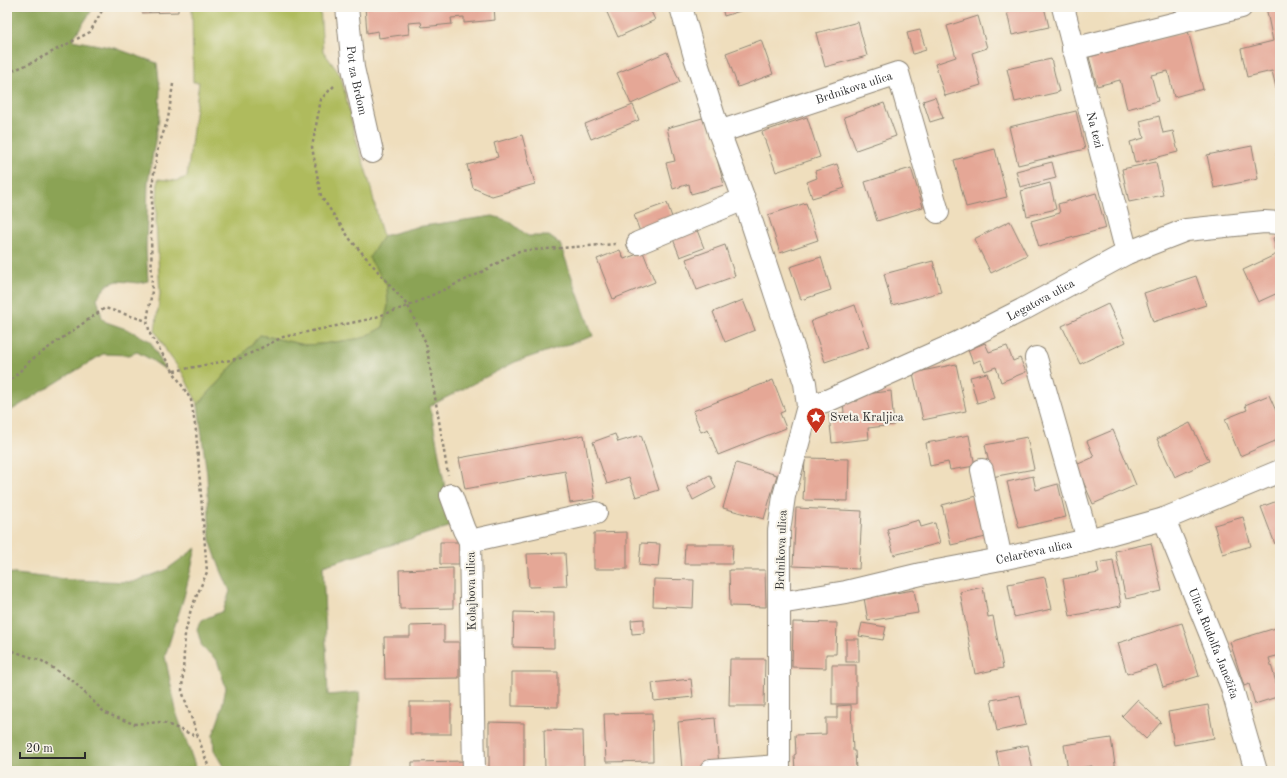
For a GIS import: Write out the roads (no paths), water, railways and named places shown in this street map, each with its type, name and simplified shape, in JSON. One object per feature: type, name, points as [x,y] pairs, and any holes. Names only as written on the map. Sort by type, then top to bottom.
[{"type":"street","name":"Pot za Brdom","points":[[347,7],[354,68],[372,152]]},
{"type":"street","name":"Brdnikova ulica","points":[[681,7],[719,132],[744,199],[804,383],[808,406],[784,496],[779,530],[779,768]]},
{"type":"street","name":"Na tezi","points":[[1063,7],[1127,253]]},
{"type":"street","points":[[1073,48],[1242,7]]},
{"type":"street","name":"Brdnikova ulica","points":[[719,132],[898,73],[938,212]]},
{"type":"street","points":[[638,243],[744,199]]},
{"type":"street","name":"Legatova ulica","points":[[808,406],[829,400],[957,343],[1022,310],[1127,253],[1186,230],[1264,222],[1280,223]]},
{"type":"street","points":[[1036,358],[1088,540]]},
{"type":"street","points":[[982,470],[1001,559]]},
{"type":"street","name":"Celarčeva ulica","points":[[780,604],[846,592],[921,574],[1001,559],[1088,540],[1164,519],[1280,471]]},
{"type":"street","points":[[452,495],[464,530],[470,541]]},
{"type":"street","name":"Kolajbova ulica","points":[[474,771],[470,541],[596,513]]},
{"type":"street","name":"Ulica Rudolfa Janežiča","points":[[1164,519],[1231,685],[1256,771]]},
{"type":"street","points":[[711,771],[779,768]]},
{"type":"place","name":"Sveta Kraljica","points":[[816,434]]}]
